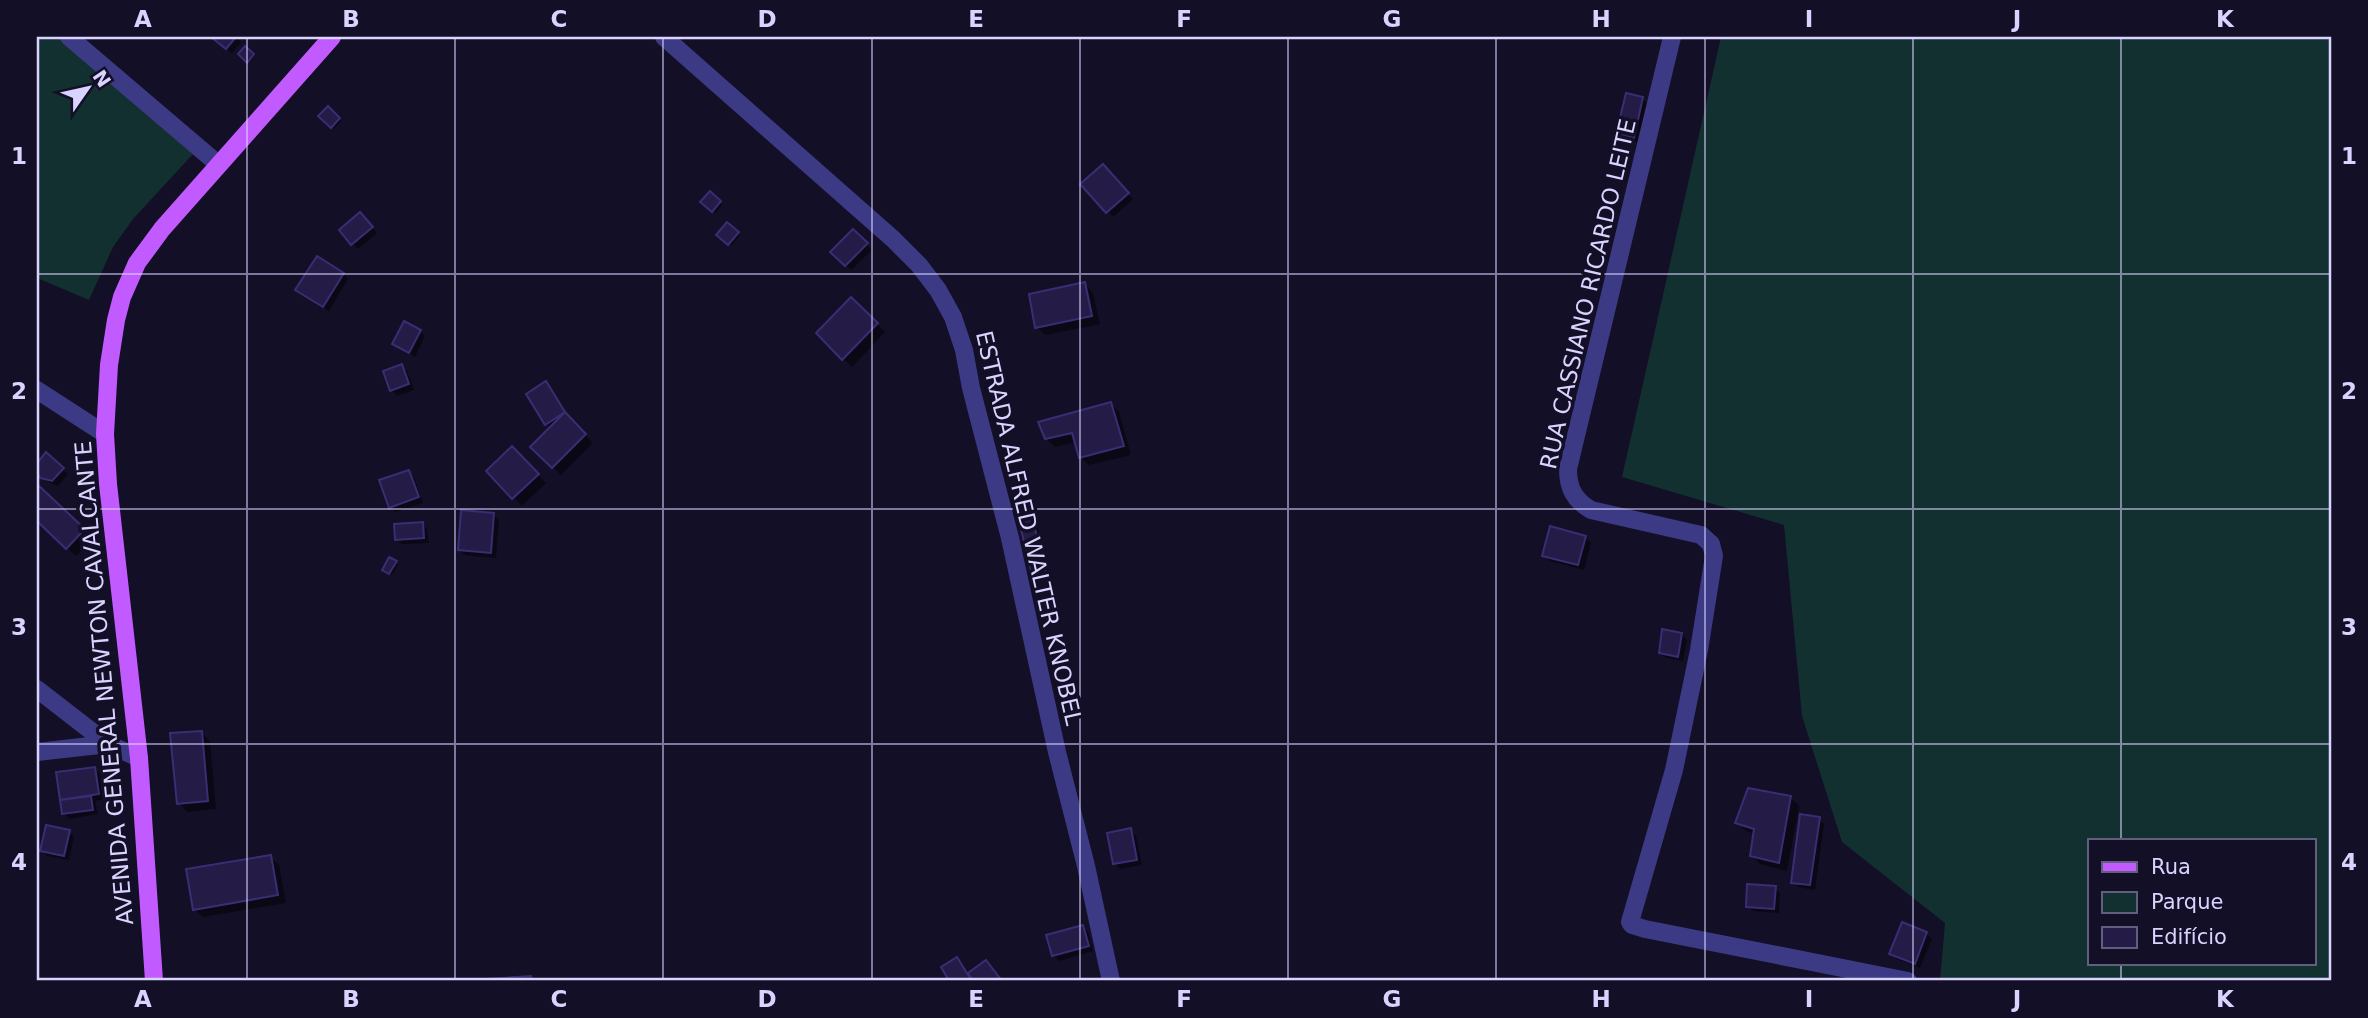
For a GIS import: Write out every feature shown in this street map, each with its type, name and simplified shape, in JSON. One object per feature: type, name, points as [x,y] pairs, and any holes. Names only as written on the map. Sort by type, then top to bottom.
[{"type":"main road","name":"AVENIDA GENERAL NEWTON CAVALCANTE","points":[[154,981],[139,758],[108,484],[105,434],[109,365],[116,320],[122,297],[137,263],[149,245],[332,37]]},
{"type":"street","points":[[69,37],[218,164]]},
{"type":"street","name":"ESTRADA ALFRED WALTER KNOBEL","points":[[664,37],[893,239],[926,273],[953,317],[964,349],[971,388],[1010,538],[1111,981]]},
{"type":"street","name":"RUA CASSIANO RICARDO LEITE","points":[[1672,37],[1569,469],[1569,483],[1573,495],[1581,504],[1591,510],[1701,535],[1711,544],[1714,556],[1699,650],[1674,770],[1630,922],[1645,929],[1908,981]]},
{"type":"street","points":[[37,390],[105,434]]},
{"type":"street","points":[[37,689],[108,744],[139,758]]},
{"type":"street","points":[[37,752],[108,744]]},
{"type":"green space","points":[[37,37],[60,37],[194,153],[133,219],[113,247],[89,300],[37,278]]},
{"type":"green space","points":[[1721,37],[2331,37],[2331,981],[1940,981],[1945,923],[1842,842],[1802,716],[1784,525],[1622,477]]},
{"type":"building","points":[[211,37],[236,37],[226,49]]},
{"type":"building","points":[[245,46],[254,54],[247,63],[238,54]]},
{"type":"building","points":[[1626,93],[1643,97],[1634,138],[1616,134]]},
{"type":"building","points":[[328,106],[340,118],[331,128],[318,116]]},
{"type":"building","points":[[1103,164],[1129,193],[1106,213],[1080,184]]},
{"type":"building","points":[[710,191],[721,201],[712,212],[700,202]]},
{"type":"building","points":[[360,212],[373,227],[351,245],[339,230]]},
{"type":"building","points":[[727,222],[739,232],[728,245],[716,235]]},
{"type":"building","points":[[853,229],[868,243],[845,266],[830,252]]},
{"type":"building","points":[[317,256],[344,273],[323,307],[295,290]]},
{"type":"building","points":[[1085,282],[1092,316],[1035,328],[1029,294]]},
{"type":"building","points":[[851,297],[878,323],[842,360],[816,333]]},
{"type":"building","points":[[404,321],[421,330],[409,353],[392,344]]},
{"type":"building","points":[[402,364],[409,384],[390,391],[383,371]]},
{"type":"building","points":[[546,381],[565,412],[545,425],[526,394]]},
{"type":"building","points":[[1111,402],[1124,446],[1079,458],[1072,433],[1045,439],[1038,422]]},
{"type":"building","points":[[565,412],[586,434],[552,468],[530,447]]},
{"type":"building","points":[[512,446],[539,474],[512,499],[486,471]]},
{"type":"building","points":[[46,452],[64,468],[52,481],[40,478],[37,471],[37,463]]},
{"type":"building","points":[[409,470],[419,497],[389,508],[379,480]]},
{"type":"building","points":[[37,484],[85,529],[66,549],[37,521]]},
{"type":"building","points":[[1029,505],[1046,572],[1032,575],[1016,509]]},
{"type":"building","points":[[461,510],[494,513],[491,553],[458,550]]},
{"type":"building","points":[[423,522],[424,538],[395,540],[394,524]]},
{"type":"building","points":[[1550,526],[1586,536],[1578,565],[1542,556]]},
{"type":"building","points":[[389,557],[397,561],[389,574],[382,570]]},
{"type":"building","points":[[1662,629],[1682,633],[1678,657],[1659,653]]},
{"type":"building","points":[[202,731],[208,801],[177,804],[170,733]]},
{"type":"building","points":[[95,767],[99,794],[60,800],[56,772]]},
{"type":"building","points":[[1748,788],[1791,796],[1779,863],[1750,856],[1754,829],[1735,823]]},
{"type":"building","points":[[91,796],[93,810],[62,814],[60,800]]},
{"type":"building","points":[[1800,814],[1820,817],[1810,885],[1791,883]]},
{"type":"building","points":[[46,825],[70,830],[64,856],[40,851]]},
{"type":"building","points":[[1131,828],[1137,860],[1113,864],[1107,833]]},
{"type":"building","points":[[271,855],[278,895],[193,910],[186,869]]},
{"type":"building","points":[[1747,884],[1776,886],[1774,909],[1746,907]]},
{"type":"building","points":[[1902,922],[1927,932],[1915,964],[1889,954]]},
{"type":"building","points":[[1083,925],[1089,946],[1052,956],[1046,935]]},
{"type":"building","points":[[957,957],[970,978],[964,981],[949,981],[941,967]]},
{"type":"building","points":[[986,960],[1002,981],[973,981],[968,973]]},
{"type":"building","points":[[531,976],[532,981],[471,981],[471,980]]}]
